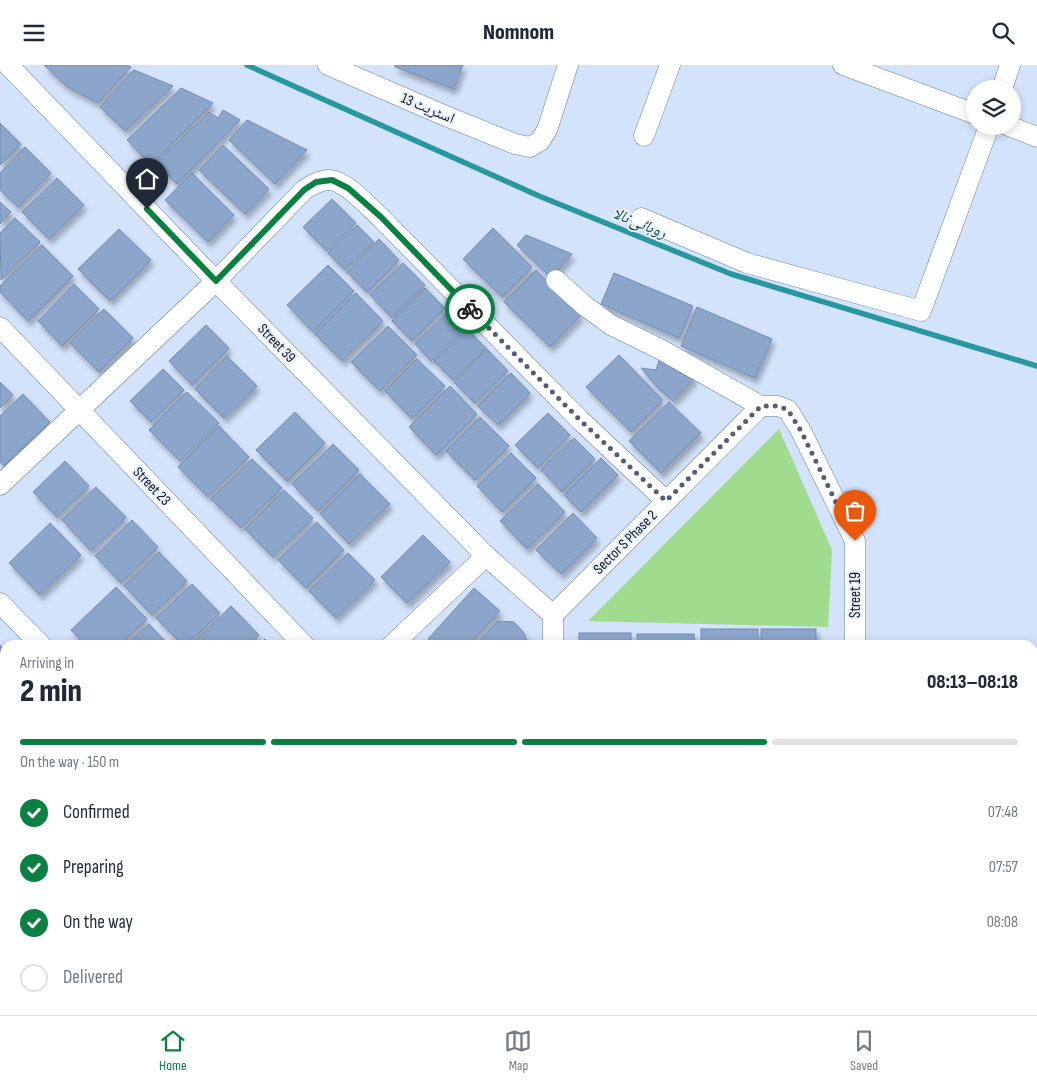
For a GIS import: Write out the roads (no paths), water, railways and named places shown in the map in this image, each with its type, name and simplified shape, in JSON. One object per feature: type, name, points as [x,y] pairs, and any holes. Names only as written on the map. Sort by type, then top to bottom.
[{"type":"street","name":"Street 39","points":[[8,65],[216,281],[486,556],[552,615]]},
{"type":"street","name":"اسٹریٹ 13","points":[[328,65],[348,69],[515,144],[530,147],[540,141],[547,130],[568,65]]},
{"type":"street","points":[[644,136],[670,65]]},
{"type":"street","points":[[843,65],[966,111]]},
{"type":"street","points":[[1005,80],[1010,65]]},
{"type":"street","points":[[1021,131],[1037,137]]},
{"type":"street","points":[[641,218],[748,263],[921,311],[986,135]]},
{"type":"street","points":[[0,485],[216,281],[304,190],[316,182],[332,180],[348,188],[381,217],[580,420],[666,501]]},
{"type":"street","points":[[556,280],[585,306],[611,325],[660,349],[761,406]]},
{"type":"street","name":"Street 23","points":[[0,327],[299,640]]},
{"type":"street","name":"Sector S Phase 2","points":[[552,615],[761,406]]},
{"type":"street","name":"Street 19","points":[[761,406],[778,406],[788,410],[801,431],[855,541],[855,640]]},
{"type":"street","points":[[397,640],[486,556]]},
{"type":"street","points":[[0,603],[36,640]]},
{"type":"street","points":[[552,615],[553,640]]},
{"type":"waterway","name":"روہائی نالا","points":[[247,65],[539,196],[731,274],[1037,366]]}]
